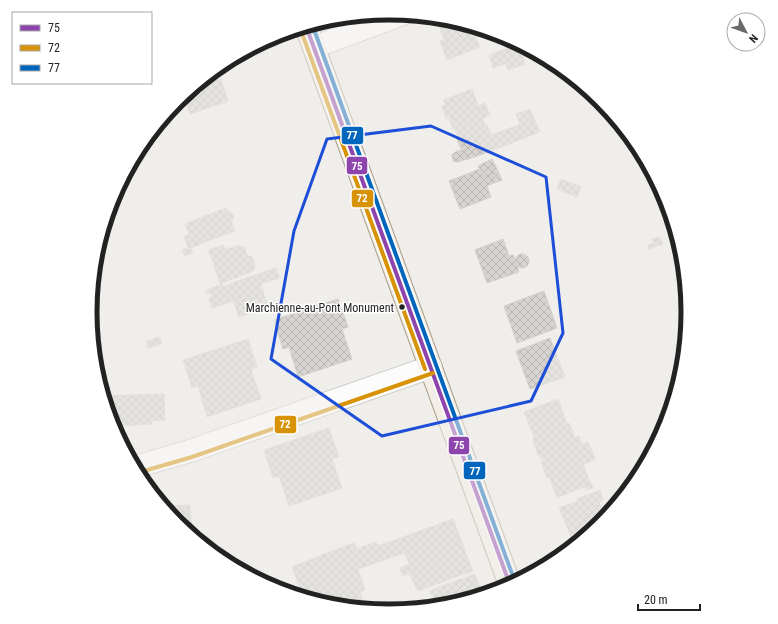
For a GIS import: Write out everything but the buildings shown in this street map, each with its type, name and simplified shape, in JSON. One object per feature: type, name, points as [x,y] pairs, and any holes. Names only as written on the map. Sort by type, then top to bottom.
[{"type":"main road","points":[[308,31],[508,579]]},
{"type":"street","points":[[314,47],[386,20]]},
{"type":"street","points":[[140,465],[190,451],[431,367]]},
{"type":"highlighted area","points":[[431,126],[546,177],[563,333],[531,401],[382,436],[271,359],[294,231],[327,139]]},
{"type":"transit line","name":"77","points":[[314,30],[513,576]]},
{"type":"transit line","name":"75","points":[[308,31],[508,579]]},
{"type":"transit line","name":"72","points":[[302,33],[425,369]]},
{"type":"transit line","name":"72","points":[[144,471],[192,457],[433,373]]},
{"type":"place","name":"Marchienne-au-Pont Monument","points":[[402,307]]}]
